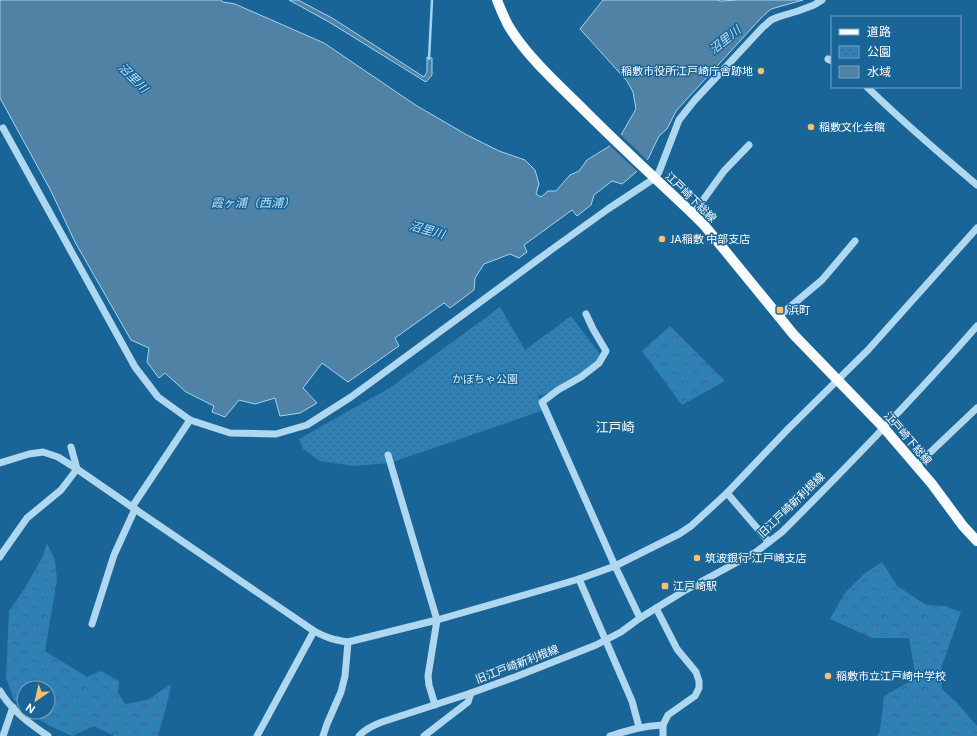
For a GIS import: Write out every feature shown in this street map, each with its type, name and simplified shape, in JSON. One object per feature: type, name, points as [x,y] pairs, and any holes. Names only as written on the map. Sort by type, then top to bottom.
[{"type":"main road","name":"江戸崎下総線","points":[[497,0],[508,24],[522,45],[551,77],[693,214],[714,237],[794,335],[884,428],[932,484],[963,526],[977,541]]},
{"type":"street","points":[[3,128],[134,367],[158,397],[190,420],[230,433],[276,434],[307,425],[351,397],[659,172],[679,120],[763,27],[778,17],[814,5],[822,0]]},
{"type":"street","points":[[868,88],[898,117],[977,185]]},
{"type":"street","points":[[693,214],[724,171],[749,145]]},
{"type":"street","points":[[0,463],[29,454],[43,452],[58,457],[77,468],[133,508],[314,631],[335,640],[348,642],[437,620],[579,579],[615,566],[679,534],[691,526],[727,493],[771,445],[868,350],[977,228]]},
{"type":"street","points":[[778,316],[822,280],[855,241]]},
{"type":"street","points":[[586,314],[593,330],[606,351],[599,363],[581,377],[558,390],[542,402],[615,566],[640,618]]},
{"type":"street","name":"旧江戸崎新利根線","points":[[359,736],[370,727],[382,722],[471,694],[516,678],[582,651],[621,632],[656,608],[743,559],[769,542],[786,527],[884,428],[948,360],[977,326]]},
{"type":"street","points":[[917,466],[977,408]]},
{"type":"street","points":[[92,624],[114,555],[133,508],[190,420]]},
{"type":"street","points":[[71,447],[77,468]]},
{"type":"street","points":[[388,455],[437,620],[428,676],[428,685],[435,706]]},
{"type":"street","points":[[0,557],[27,518],[61,490],[77,468]]},
{"type":"street","points":[[727,493],[769,542]]},
{"type":"street","points":[[579,579],[632,701],[639,727]]},
{"type":"street","points":[[656,608],[677,650],[696,672],[699,681],[699,688],[695,696],[668,715],[663,725],[662,736]]},
{"type":"street","points":[[257,736],[314,631]]},
{"type":"street","points":[[324,736],[327,724],[341,692],[345,676],[348,642]]},
{"type":"street","points":[[0,691],[13,708],[28,722],[48,736]]},
{"type":"street","points":[[424,736],[468,702],[471,694]]},
{"type":"street","points":[[3,736],[13,708]]},
{"type":"street","points":[[610,736],[639,727],[663,725]]},
{"type":"green space","name":"かぼちゃ公園","points":[[500,307],[525,350],[571,316],[602,357],[564,389],[538,396],[544,410],[390,463],[354,466],[320,461],[303,449],[299,439],[391,387]]},
{"type":"green space","points":[[670,326],[725,381],[682,405],[642,351]]},
{"type":"green space","points":[[47,543],[55,560],[57,580],[45,651],[87,677],[101,671],[119,681],[118,693],[125,704],[147,700],[171,684],[158,736],[114,736],[94,726],[72,736],[46,724],[41,720],[56,720],[56,680],[16,680],[16,701],[14,700],[6,677],[9,611],[25,588],[43,556]]},
{"type":"green space","points":[[882,562],[897,586],[926,605],[945,606],[961,612],[941,668],[942,689],[958,704],[977,726],[977,736],[877,736],[880,731],[884,696],[916,678],[909,638],[872,638],[830,619],[844,594],[865,573]]},
{"type":"water","name":"霞ヶ浦（西浦）","points":[[0,0],[221,0],[223,2],[235,4],[324,43],[417,106],[467,135],[499,151],[525,160],[535,170],[539,184],[536,194],[541,197],[548,191],[556,191],[570,175],[579,171],[587,160],[608,147],[621,135],[636,109],[633,92],[627,81],[580,29],[603,0],[803,0],[771,9],[761,18],[676,111],[667,129],[659,136],[648,159],[635,173],[622,184],[612,181],[594,195],[591,205],[577,216],[572,210],[524,245],[527,252],[519,258],[510,254],[484,264],[475,278],[474,290],[450,308],[444,303],[395,338],[399,346],[348,382],[322,363],[303,388],[317,403],[300,413],[280,416],[275,398],[255,404],[239,400],[225,417],[212,412],[214,406],[186,392],[165,373],[159,378],[147,362],[149,348],[131,340],[75,242],[51,191],[0,98]]},
{"type":"water","points":[[289,0],[298,0],[332,18],[424,77],[427,72],[427,57],[432,58],[432,75],[426,82],[329,22]]},
{"type":"pier","points":[[620,134],[649,162],[638,172],[608,144]]},
{"type":"waterway","points":[[429,59],[432,0]]},
{"type":"place","name":"稲敷市役所江戸崎庁舎跡地","points":[[761,71]]},
{"type":"place","name":"稲敷文化会館","points":[[811,127]]},
{"type":"place","name":"JA稲敷 中部支店","points":[[662,239]]},
{"type":"place","name":"浜町","points":[[780,310]]},
{"type":"place","name":"筑波銀行 江戸崎支店","points":[[697,558]]},
{"type":"place","name":"江戸崎駅","points":[[665,586]]},
{"type":"place","name":"稲敷市立江戸崎中学校","points":[[828,676]]},
{"type":"district","name":"江戸崎","points":[[615,427]]},
{"type":"water label","name":"沼里川","points":[[725,40]]},
{"type":"water label","name":"沼里川","points":[[133,78]]},
{"type":"water label","name":"沼里川","points":[[427,230]]}]
